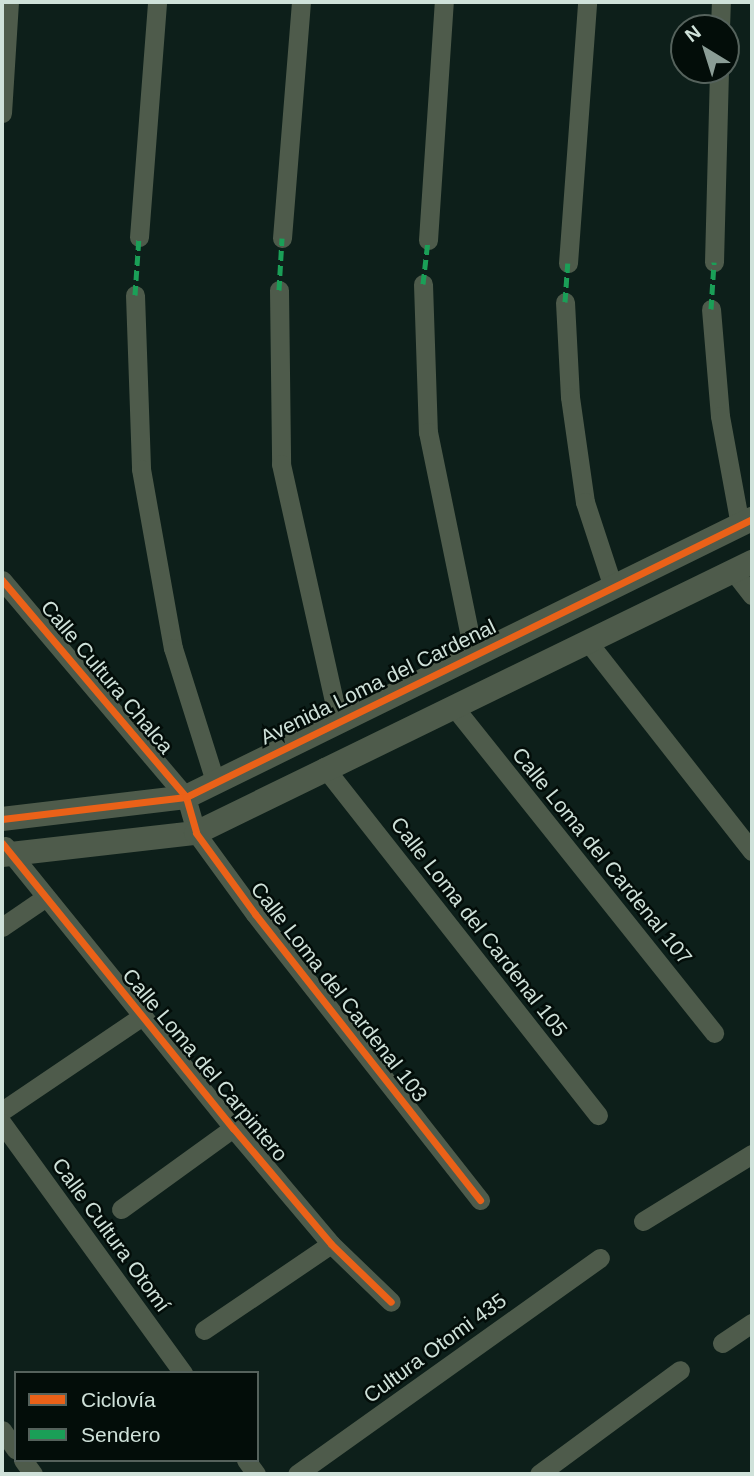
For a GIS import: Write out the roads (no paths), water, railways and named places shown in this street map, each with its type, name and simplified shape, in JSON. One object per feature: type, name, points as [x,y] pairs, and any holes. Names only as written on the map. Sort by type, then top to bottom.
[{"type":"street","points":[[2,113],[9,2]]},
{"type":"street","points":[[139,237],[157,2]]},
{"type":"street","points":[[282,238],[301,2]]},
{"type":"street","points":[[428,240],[444,2]]},
{"type":"street","points":[[568,263],[587,2]]},
{"type":"street","points":[[714,262],[719,84]]},
{"type":"street","points":[[423,284],[429,432],[474,656]]},
{"type":"street","points":[[279,289],[281,464],[338,719]]},
{"type":"street","points":[[135,295],[141,469],[173,648],[215,781]]},
{"type":"street","points":[[565,302],[570,397],[585,502],[613,587]]},
{"type":"street","points":[[711,309],[720,416],[746,522]]},
{"type":"street","name":"Avenida Loma del Cardenal","points":[[2,819],[186,797],[338,719],[474,656],[746,522]]},
{"type":"street","points":[[6,851],[196,833],[324,767],[454,707],[743,566],[752,595]]},
{"type":"street","name":"Calle Cultura Chalca","points":[[2,580],[186,797]]},
{"type":"street","points":[[588,642],[752,851]]},
{"type":"street","name":"Calle Loma del Cardenal 107","points":[[454,707],[714,1034]]},
{"type":"street","name":"Calle Loma del Cardenal 105","points":[[324,767],[598,1115]]},
{"type":"street","name":"Calle Loma del Cardenal 103","points":[[186,797],[196,833],[480,1200]]},
{"type":"street","name":"Calle Loma del Carpintero","points":[[6,851],[331,1244],[391,1302]]},
{"type":"street","points":[[2,927],[46,897]]},
{"type":"street","points":[[2,1111],[141,1017]]},
{"type":"street","name":"Calle Cultura Otomí","points":[[2,1123],[182,1371]]},
{"type":"street","points":[[121,1209],[233,1128]]},
{"type":"street","points":[[643,1221],[752,1154]]},
{"type":"street","points":[[204,1330],[331,1244]]},
{"type":"street","name":"Cultura Otomi 435","points":[[297,1474],[600,1258]]},
{"type":"street","points":[[722,1343],[752,1324]]},
{"type":"street","points":[[539,1474],[680,1370]]},
{"type":"street","points":[[2,1430],[14,1447]]}]
